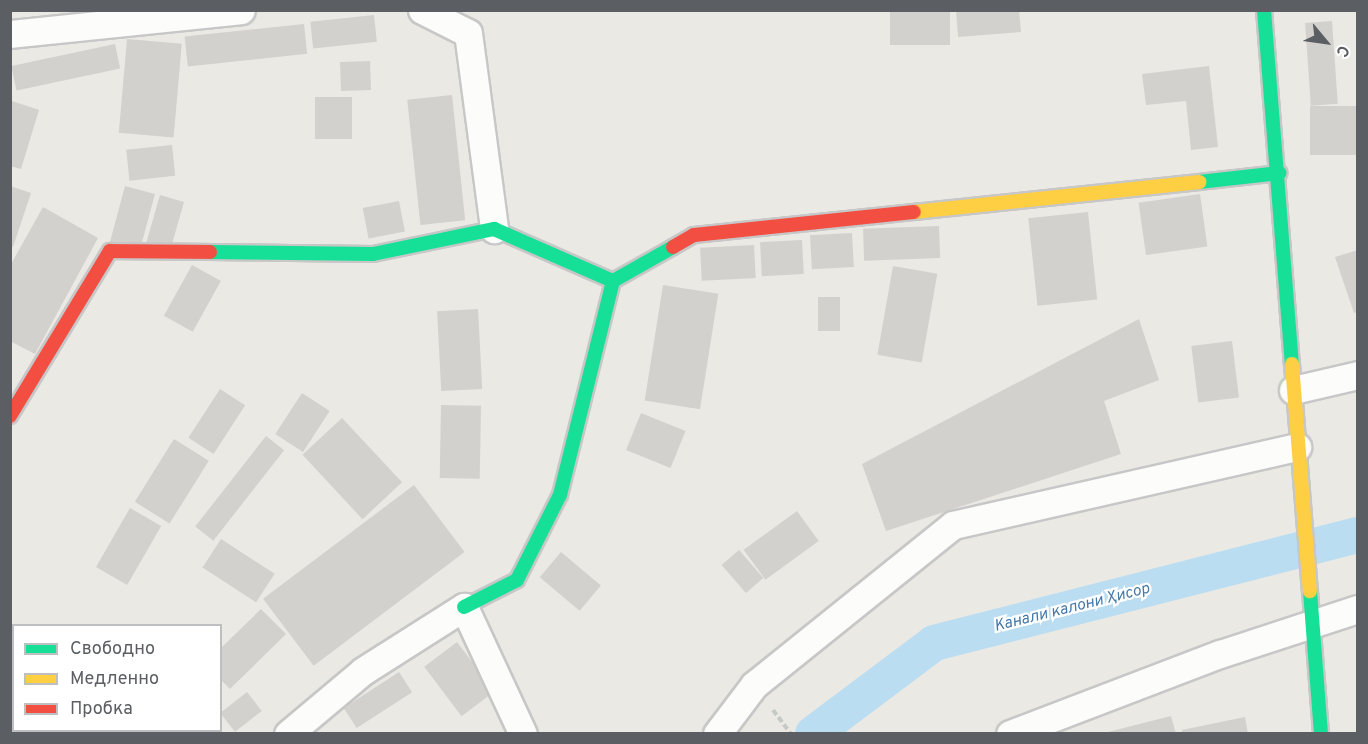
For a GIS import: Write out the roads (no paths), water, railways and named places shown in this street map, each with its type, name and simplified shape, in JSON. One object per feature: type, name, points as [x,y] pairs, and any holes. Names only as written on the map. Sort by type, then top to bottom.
[{"type":"street","points":[[10,34],[135,16],[241,10]]},
{"type":"street","points":[[422,10],[468,33],[494,229]]},
{"type":"street","points":[[1264,10],[1279,173],[1297,447],[1315,621],[1321,734]]},
{"type":"street","points":[[288,734],[363,671],[464,607],[517,580],[560,495],[613,281],[694,236],[1279,173]]},
{"type":"street","points":[[10,416],[110,251],[373,254],[494,229],[613,281]]},
{"type":"street","points":[[1293,390],[1358,375]]},
{"type":"street","points":[[717,734],[754,685],[953,525],[1297,447]]},
{"type":"street","points":[[464,607],[523,734]]},
{"type":"street","points":[[1010,734],[1315,621],[1358,609]]},
{"type":"waterway","name":"Канали калони Ҳисор","points":[[813,734],[934,643],[1358,535]]}]
